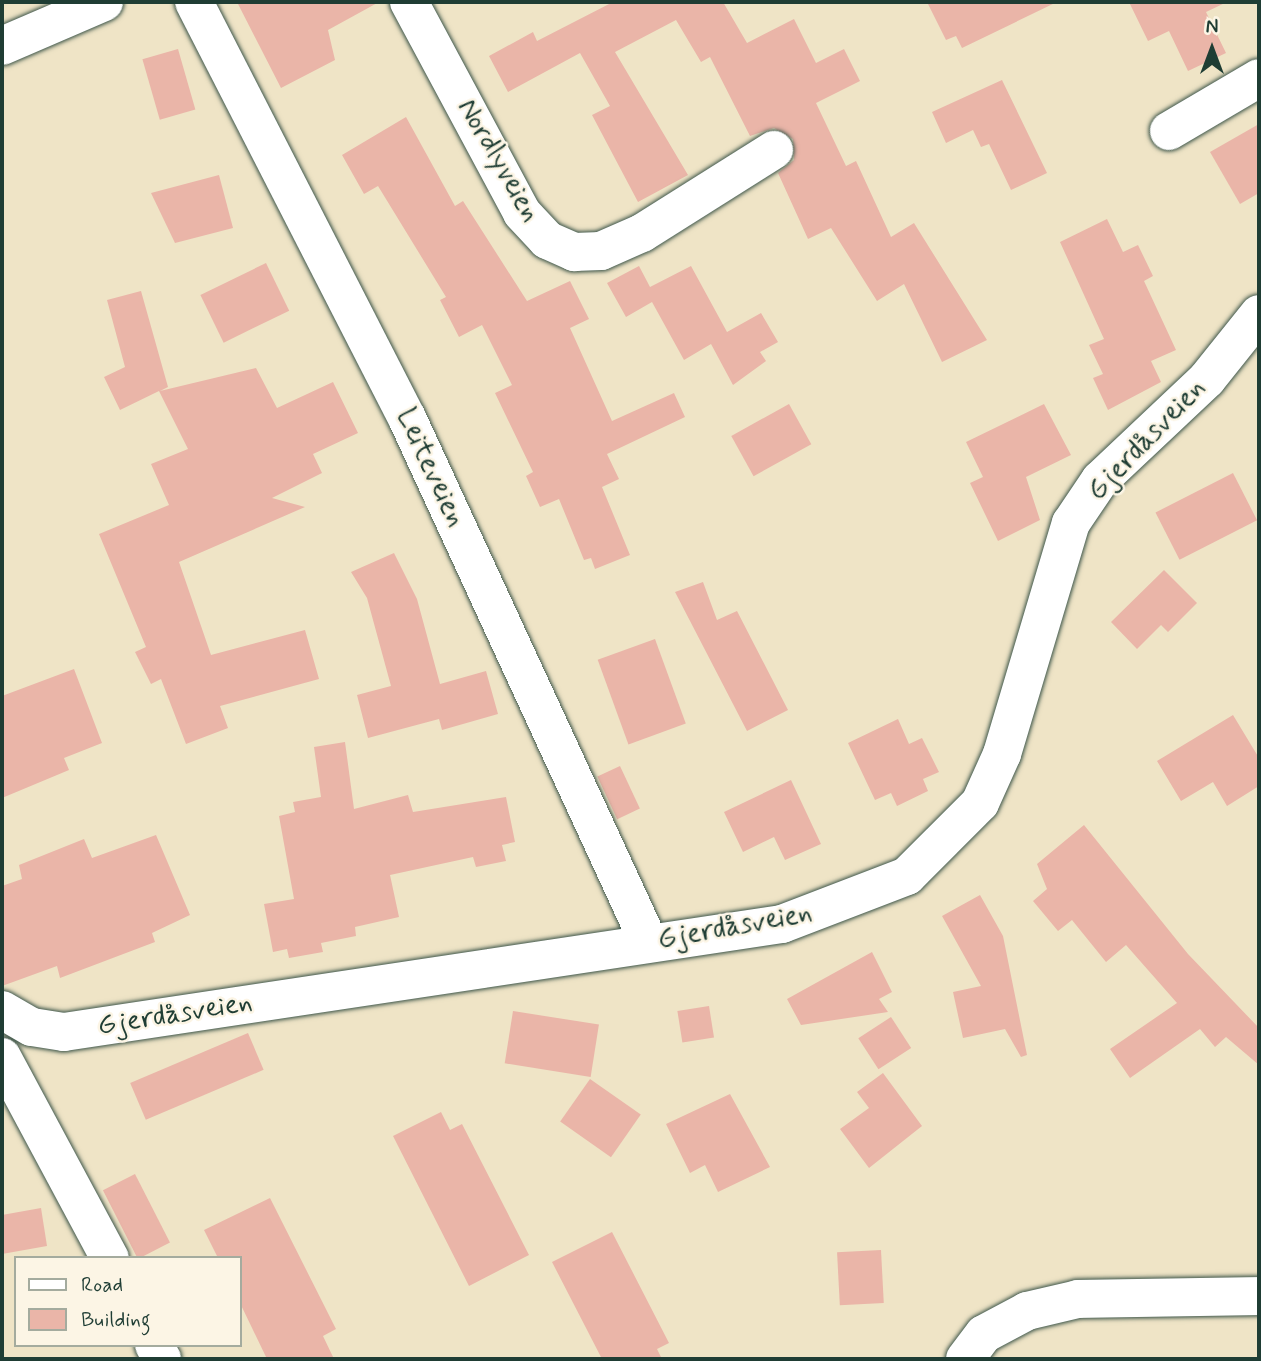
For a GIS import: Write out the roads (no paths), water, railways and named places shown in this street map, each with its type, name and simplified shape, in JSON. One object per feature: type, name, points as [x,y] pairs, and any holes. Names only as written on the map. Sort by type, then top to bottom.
[{"type":"street","points":[[2,46],[104,2]]},
{"type":"street","name":"Leiteveien","points":[[194,2],[407,418],[649,943]]},
{"type":"street","name":"Nordlyveien","points":[[409,2],[522,214],[547,240],[574,251],[601,251],[642,233],[774,150]]},
{"type":"street","points":[[1169,131],[1259,78]]},
{"type":"street","name":"Gjerdåsveien","points":[[6,1013],[64,1032],[782,923],[852,902],[907,876],[943,847],[980,803],[1002,754],[1071,523],[1100,480],[1207,379],[1259,314]]},
{"type":"street","points":[[2,1057],[109,1256]]},
{"type":"street","points":[[965,1359],[984,1334],[1027,1311],[1078,1299],[1259,1296]]}]
